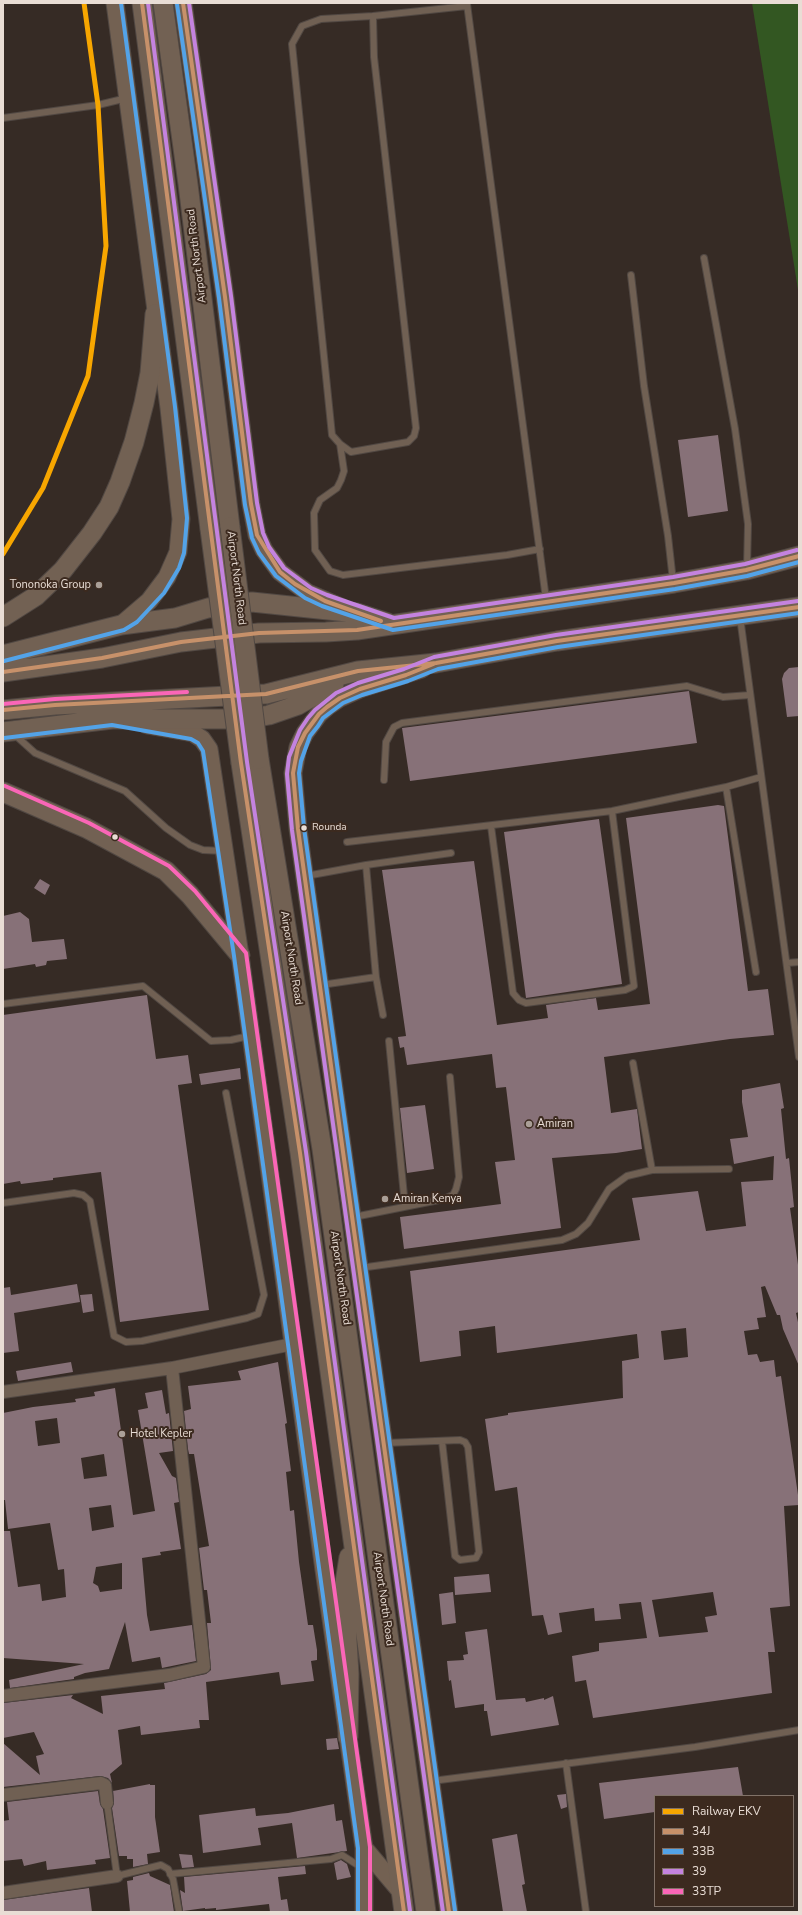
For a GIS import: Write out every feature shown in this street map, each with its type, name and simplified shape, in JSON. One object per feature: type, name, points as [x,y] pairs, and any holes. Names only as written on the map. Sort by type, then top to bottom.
[{"type":"main road","points":[[115,3],[155,314],[170,415],[182,520],[174,565],[159,589],[139,612],[121,626]]},
{"type":"main road","name":"Airport North Road","points":[[142,3],[241,763],[300,1153],[404,1912]]},
{"type":"main road","name":"Airport North Road","points":[[163,3],[188,184],[259,759],[322,1149],[426,1912]]},
{"type":"main road","name":"Airport North Road","points":[[183,3],[257,536],[272,562],[280,572],[294,584],[325,601],[357,613]]},
{"type":"main road","points":[[3,617],[36,596],[63,570],[92,533],[109,507],[120,482],[134,442],[144,403],[150,373],[155,314]]},
{"type":"main road","points":[[3,672],[102,658],[181,642],[259,632],[319,633],[357,630],[674,583],[746,570],[799,556]]},
{"type":"main road","points":[[3,655],[121,626],[174,618],[208,608],[252,602],[357,613],[393,624]]},
{"type":"main road","points":[[3,710],[55,705],[266,694],[358,671],[436,663],[557,641],[799,607]]},
{"type":"main road","name":"Airport North Road","points":[[436,663],[406,675],[350,692],[319,714],[305,733],[298,747],[293,773],[304,876],[449,1912]]},
{"type":"main road","points":[[7,732],[112,719],[246,719],[269,715],[298,704],[358,671]]},
{"type":"main road","points":[[112,719],[193,733],[202,739],[209,749],[240,956],[364,1848],[364,1912]]},
{"type":"main road","points":[[3,792],[86,828],[166,871],[190,895],[240,956]]},
{"type":"main road","points":[[348,1737],[349,1674],[344,1589],[352,1537]]},
{"type":"main road","points":[[364,1848],[402,1893]]},
{"type":"street","points":[[3,1392],[172,1368],[293,1344]]},
{"type":"street","points":[[3,1696],[168,1675],[204,1667],[172,1368]]},
{"type":"street","points":[[3,1795],[101,1783],[105,1785],[107,1803]]},
{"type":"street","points":[[3,1893],[116,1876]]},
{"type":"lane","points":[[373,16],[374,57],[416,428],[414,436],[408,442],[351,452],[340,444],[332,435],[292,44],[302,26],[321,19],[373,16],[467,4],[546,601]]},
{"type":"lane","points":[[3,118],[98,105],[127,98]]},
{"type":"lane","points":[[704,258],[739,460],[748,524],[746,570]]},
{"type":"lane","points":[[631,275],[644,386],[674,583]]},
{"type":"lane","points":[[340,444],[344,472],[341,480],[337,488],[320,500],[314,513],[315,550],[330,571],[343,575],[540,549]]},
{"type":"lane","points":[[740,615],[799,1057]]},
{"type":"lane","points":[[384,780],[386,742],[394,727],[402,723],[687,686],[723,697],[750,695]]},
{"type":"lane","points":[[7,732],[35,753],[125,790],[166,828],[190,845],[203,850],[224,851]]},
{"type":"lane","points":[[347,842],[612,811],[726,787],[761,778]]},
{"type":"lane","points":[[726,787],[756,972]]},
{"type":"lane","points":[[491,826],[513,993],[519,1000],[526,1003],[625,990],[634,986],[634,974],[612,811]]},
{"type":"lane","points":[[304,876],[366,865],[451,853]]},
{"type":"lane","points":[[366,865],[376,977],[383,1015]]},
{"type":"lane","points":[[787,963],[799,962]]},
{"type":"lane","points":[[320,985],[376,977]]},
{"type":"lane","points":[[3,1004],[144,986],[211,1041],[231,1040],[251,1036]]},
{"type":"lane","points":[[389,1041],[405,1206]]},
{"type":"lane","points":[[634,1063],[652,1170]]},
{"type":"lane","points":[[352,1217],[444,1199],[453,1195],[459,1177],[450,1077]]},
{"type":"lane","points":[[3,1202],[74,1193],[83,1195],[90,1201],[114,1336],[126,1342],[142,1341],[247,1318],[258,1314],[264,1295],[226,1093]]},
{"type":"lane","points":[[359,1269],[562,1240],[576,1234],[588,1223],[609,1189],[627,1176],[652,1170],[729,1169]]},
{"type":"lane","points":[[384,1444],[460,1440],[465,1442],[468,1447],[479,1552],[476,1558],[460,1560],[455,1556],[442,1441]]},
{"type":"lane","points":[[431,1782],[695,1747],[799,1730]]},
{"type":"lane","points":[[566,1763],[586,1912]]},
{"type":"lane","points":[[107,1803],[116,1876],[161,1865],[168,1869],[170,1874],[179,1912]]},
{"type":"lane","points":[[170,1874],[331,1859],[342,1855],[365,1870]]},
{"type":"green space","points":[[752,3],[799,3],[799,296]]},
{"type":"building","points":[[718,435],[728,511],[688,517],[678,440]]},
{"type":"building","points":[[799,667],[799,716],[787,717],[782,679],[784,673],[789,668]]},
{"type":"building","points":[[689,691],[697,743],[410,781],[402,728]]},
{"type":"building","points":[[718,805],[724,806],[748,991],[768,989],[774,1035],[730,1039],[604,1057],[611,1113],[637,1109],[642,1149],[616,1153],[552,1158],[561,1228],[404,1249],[400,1217],[501,1204],[495,1162],[515,1160],[506,1087],[496,1088],[492,1054],[407,1065],[404,1047],[400,1048],[398,1037],[406,1036],[382,870],[474,861],[497,1025],[548,1018],[546,1005],[596,998],[598,1010],[650,1004],[626,818]]},
{"type":"building","points":[[599,819],[622,984],[526,998],[504,832]]},
{"type":"building","points":[[40,879],[50,885],[45,895],[34,888]]},
{"type":"building","points":[[20,912],[29,919],[32,942],[64,939],[67,959],[47,961],[46,965],[36,967],[35,964],[3,969],[3,916]]},
{"type":"building","points":[[147,995],[156,1059],[188,1055],[192,1083],[178,1085],[209,1310],[120,1322],[101,1172],[21,1184],[20,1181],[3,1184],[3,1015]]},
{"type":"building","points":[[240,1068],[241,1079],[201,1085],[199,1074]]},
{"type":"building","points":[[780,1083],[784,1108],[781,1109],[786,1159],[789,1158],[794,1207],[790,1208],[799,1272],[799,1312],[796,1313],[799,1327],[799,1366],[783,1329],[780,1315],[777,1315],[765,1286],[761,1287],[766,1317],[757,1318],[759,1329],[744,1331],[748,1355],[757,1354],[760,1362],[774,1360],[776,1377],[781,1376],[799,1502],[799,1505],[784,1506],[790,1606],[770,1608],[775,1652],[768,1652],[772,1693],[593,1718],[586,1680],[575,1682],[572,1656],[599,1651],[599,1643],[647,1638],[641,1602],[619,1604],[621,1619],[595,1621],[594,1608],[559,1613],[562,1632],[548,1635],[543,1615],[532,1616],[517,1487],[495,1491],[485,1419],[508,1415],[508,1413],[623,1398],[622,1361],[639,1358],[637,1334],[497,1353],[495,1326],[459,1331],[461,1356],[420,1362],[410,1271],[640,1240],[632,1198],[698,1191],[706,1231],[746,1226],[741,1182],[773,1180],[774,1156],[734,1164],[730,1139],[748,1137],[742,1102],[742,1090]],"holes":[[[686,1328],[688,1357],[664,1360],[661,1331]],[[713,1592],[717,1615],[705,1617],[708,1632],[659,1637],[652,1600]]]},
{"type":"building","points":[[425,1105],[434,1169],[407,1173],[400,1108]]},
{"type":"building","points":[[77,1284],[80,1302],[14,1313],[19,1351],[3,1353],[3,1288],[10,1287],[11,1295]]},
{"type":"building","points":[[92,1294],[94,1311],[83,1313],[80,1295]]},
{"type":"building","points":[[71,1362],[73,1372],[18,1381],[16,1371]]},
{"type":"building","points":[[278,1362],[287,1423],[285,1424],[291,1471],[286,1472],[290,1511],[294,1510],[299,1562],[308,1625],[313,1625],[317,1650],[317,1660],[311,1661],[314,1681],[281,1685],[279,1672],[206,1682],[209,1720],[199,1720],[200,1728],[141,1735],[140,1726],[118,1730],[122,1764],[110,1774],[112,1783],[108,1778],[100,1776],[3,1787],[3,1743],[40,1775],[36,1756],[44,1754],[34,1732],[3,1738],[3,1703],[73,1695],[71,1698],[103,1714],[101,1696],[165,1689],[164,1683],[206,1674],[211,1670],[207,1623],[211,1623],[207,1590],[204,1590],[199,1548],[209,1546],[194,1454],[189,1454],[188,1449],[184,1411],[191,1409],[188,1386],[241,1380],[238,1371]]},
{"type":"building","points":[[115,1388],[133,1515],[155,1511],[138,1410],[148,1408],[145,1393],[162,1390],[166,1414],[169,1413],[173,1451],[159,1453],[172,1476],[176,1478],[179,1502],[174,1503],[181,1549],[160,1552],[161,1555],[142,1558],[147,1615],[150,1631],[192,1625],[196,1661],[162,1668],[160,1657],[132,1662],[125,1622],[109,1669],[85,1673],[74,1677],[74,1679],[10,1688],[9,1680],[84,1664],[3,1658],[3,1531],[10,1531],[18,1587],[40,1584],[42,1601],[66,1597],[64,1569],[58,1570],[50,1523],[8,1529],[5,1500],[3,1500],[3,1413],[33,1407],[76,1402],[75,1399],[95,1396],[94,1392]],"holes":[[[57,1418],[60,1443],[38,1446],[35,1421]],[[104,1454],[107,1476],[84,1479],[81,1458]],[[111,1505],[114,1527],[92,1531],[89,1508]],[[122,1563],[122,1589],[100,1592],[98,1586],[93,1583],[96,1567]]]},
{"type":"building","points":[[489,1574],[491,1592],[455,1595],[454,1577]]},
{"type":"building","points":[[453,1592],[456,1623],[442,1625],[439,1594]]},
{"type":"building","points":[[487,1629],[496,1700],[525,1698],[526,1702],[544,1698],[544,1700],[553,1696],[559,1725],[491,1736],[487,1711],[484,1711],[484,1704],[455,1708],[451,1680],[449,1681],[447,1661],[464,1660],[463,1655],[468,1654],[465,1632]]},
{"type":"building","points":[[337,1738],[339,1749],[327,1750],[326,1739]]},
{"type":"building","points":[[738,1767],[743,1795],[654,1795],[654,1812],[604,1819],[599,1783]]},
{"type":"building","points":[[150,1784],[155,1785],[155,1817],[160,1852],[147,1854],[148,1864],[133,1867],[133,1859],[127,1859],[127,1856],[119,1856],[112,1808],[114,1803],[113,1791]]},
{"type":"building","points":[[98,1791],[100,1804],[103,1809],[110,1858],[95,1860],[96,1864],[47,1870],[46,1861],[24,1866],[22,1859],[3,1861],[3,1821],[9,1820],[7,1802]]},
{"type":"building","points":[[566,1794],[567,1807],[561,1809],[557,1795]]},
{"type":"building","points":[[334,1804],[336,1821],[342,1820],[347,1851],[297,1858],[292,1823],[258,1828],[261,1845],[203,1853],[199,1815],[255,1808],[256,1816],[288,1813]]},
{"type":"building","points":[[517,1834],[525,1884],[522,1885],[527,1912],[503,1912],[492,1839]]},
{"type":"building","points":[[179,1854],[192,1855],[194,1867],[182,1868]]},
{"type":"building","points":[[341,1860],[347,1864],[351,1877],[337,1880],[334,1863]]},
{"type":"building","points":[[305,1866],[306,1874],[278,1877],[281,1900],[287,1899],[289,1912],[270,1912],[269,1904],[216,1910],[216,1908],[205,1908],[183,1911],[180,1890],[185,1893],[184,1877]]},
{"type":"building","points":[[149,1873],[150,1876],[170,1885],[174,1912],[130,1912],[127,1881],[133,1880],[133,1877]]},
{"type":"building","points":[[89,1888],[92,1912],[3,1912],[3,1900]]},
{"type":"rail line","name":"EKV","points":[[3,554],[43,488],[88,376],[106,246],[98,105],[84,3]]},
{"type":"transit line","name":"33B","points":[[4,661],[124,630],[137,622],[164,593],[179,568],[184,553],[187,518],[175,407],[121,3]]},
{"type":"transit line","name":"34J","points":[[142,3],[241,763],[300,1153],[404,1912]]},
{"type":"transit line","name":"39","points":[[148,3],[247,762],[306,1152],[410,1911]]},
{"type":"transit line","name":"34J","points":[[183,3],[225,297],[251,504],[257,535],[280,572],[295,584],[325,601],[381,621]]},
{"type":"transit line","name":"39","points":[[189,3],[231,296],[257,503],[263,533],[269,547],[284,568],[311,588],[394,618],[673,577],[745,564],[797,550]]},
{"type":"transit line","name":"33B","points":[[177,4],[219,298],[245,505],[252,538],[259,553],[276,576],[305,598],[322,606],[393,630],[675,589],[747,576],[799,562]]},
{"type":"transit line","name":"34J","points":[[3,672],[102,658],[181,642],[259,633],[357,630],[674,583],[746,570],[799,556]]},
{"type":"transit line","name":"39","points":[[443,1912],[292,830],[287,774],[289,757],[300,730],[308,718],[315,710],[336,693],[358,683],[404,669],[434,657],[556,635],[798,601]]},
{"type":"transit line","name":"34J","points":[[3,710],[55,705],[266,694],[358,671],[436,663],[557,641],[799,607]]},
{"type":"transit line","name":"33B","points":[[455,1911],[304,828],[299,773],[301,761],[310,736],[323,718],[343,703],[438,669],[558,647],[799,613]]},
{"type":"transit line","name":"34J","points":[[436,663],[406,675],[360,689],[340,698],[327,707],[319,714],[305,733],[298,747],[293,773],[298,829],[449,1912]]},
{"type":"transit line","name":"33TP","points":[[3,704],[55,699],[187,692]]},
{"type":"transit line","name":"33B","points":[[4,738],[112,725],[191,739],[198,743],[203,751],[234,956],[358,1848],[358,1912]]},
{"type":"transit line","name":"33TP","points":[[5,786],[89,823],[169,866],[195,891],[246,953],[370,1847],[370,1912]]},
{"type":"place","name":"Tononoka Group","points":[[99,585]]},
{"type":"place","name":"Rounda","points":[[304,828]]},
{"type":"place","name":"Amiran","points":[[529,1124]]},
{"type":"place","name":"Amiran Kenya","points":[[385,1199]]},
{"type":"place","name":"Hotel Kepler","points":[[122,1434]]}]
